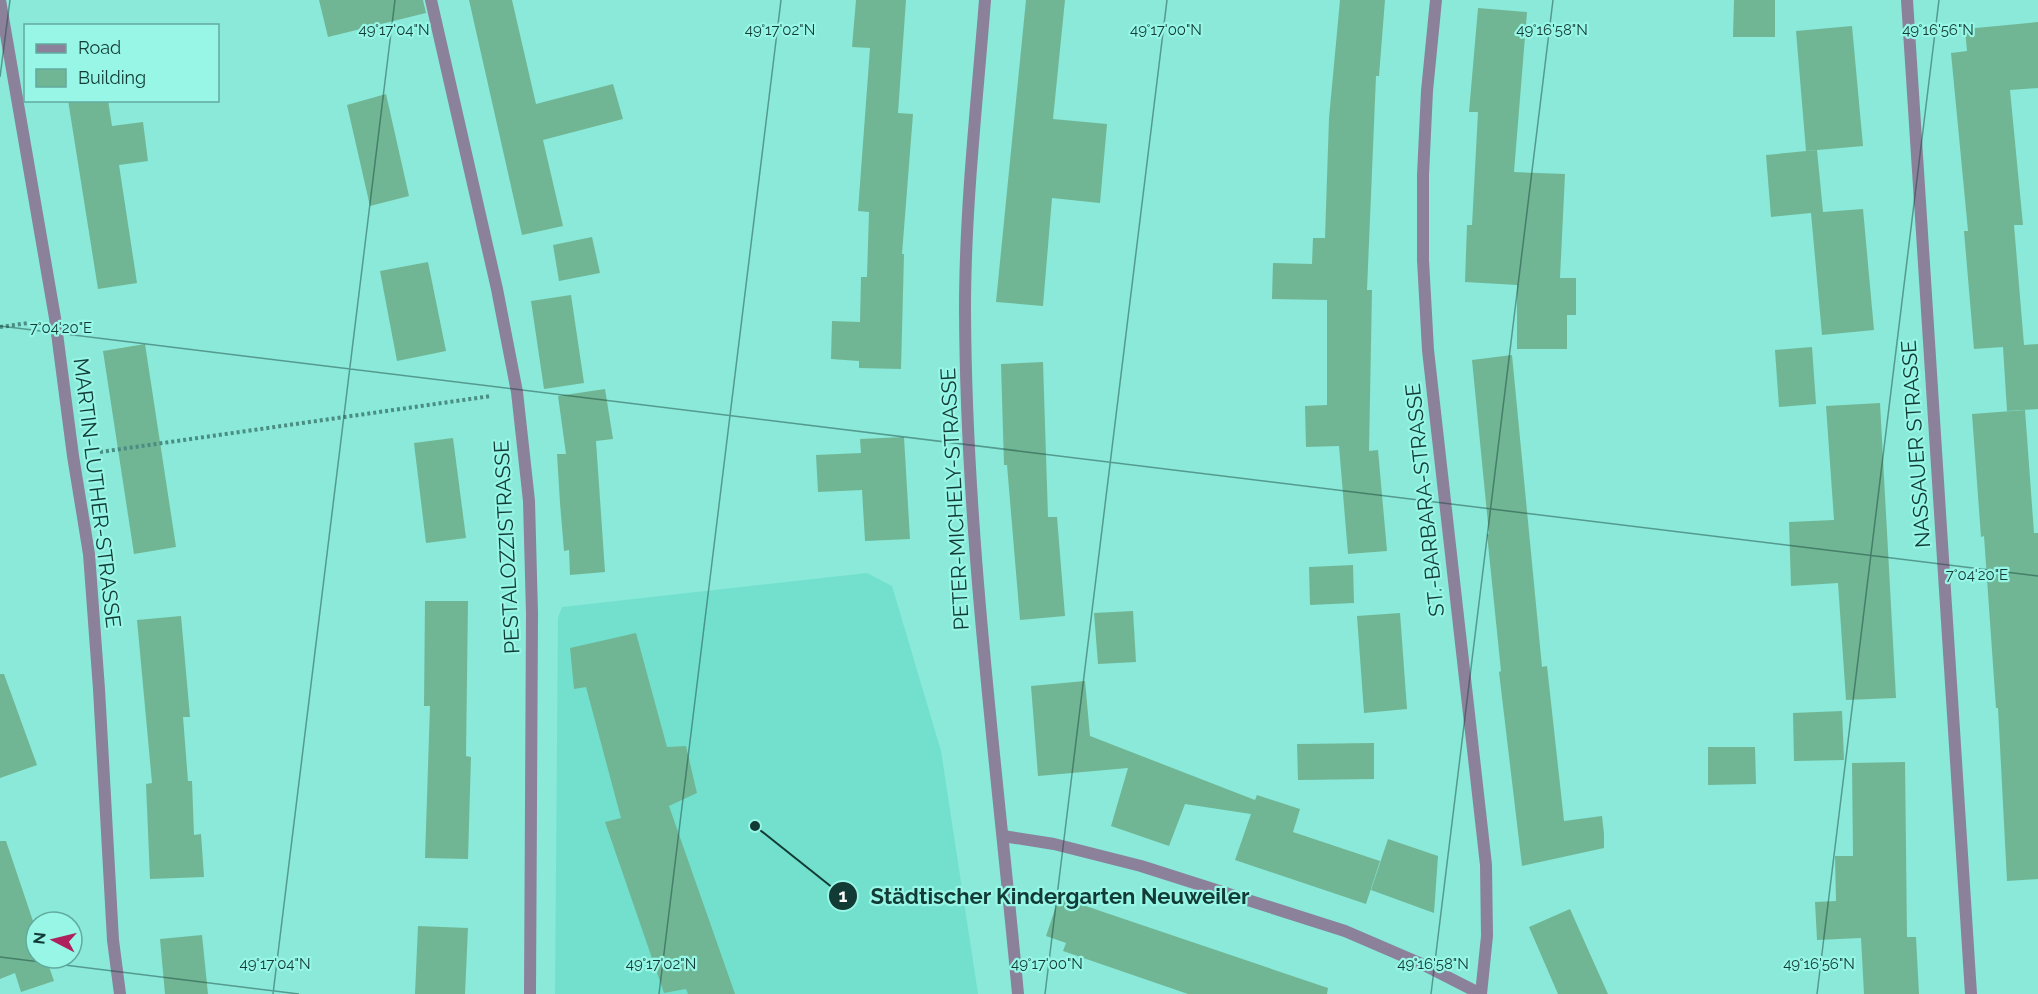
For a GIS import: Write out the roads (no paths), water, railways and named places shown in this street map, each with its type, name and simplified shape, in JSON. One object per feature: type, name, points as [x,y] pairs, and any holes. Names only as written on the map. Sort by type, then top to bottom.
[{"type":"street","name":"MARTIN-LUTHER-STRASSE","points":[[0,0],[55,318],[73,456],[89,554],[113,940],[120,994]]},
{"type":"street","name":"PESTALOZZISTRASSE","points":[[431,0],[497,288],[517,392],[529,501],[532,613],[530,994]]},
{"type":"street","name":"PETER-MICHELY-STRASSE","points":[[985,0],[969,218],[965,307],[967,400],[980,622],[1018,994]]},
{"type":"street","name":"ST.-BARBARA-STRASSE","points":[[1436,0],[1423,175],[1423,260],[1428,350],[1486,865],[1487,936],[1481,994]]},
{"type":"street","name":"NASSAUER STRASSE","points":[[1907,0],[1971,994]]},
{"type":"street","points":[[1003,836],[1054,844],[1141,866],[1345,931],[1424,965],[1481,994]]},
{"type":"place","name":"Städtischer Kindergarten Neuweiler","points":[[755,826]]}]
